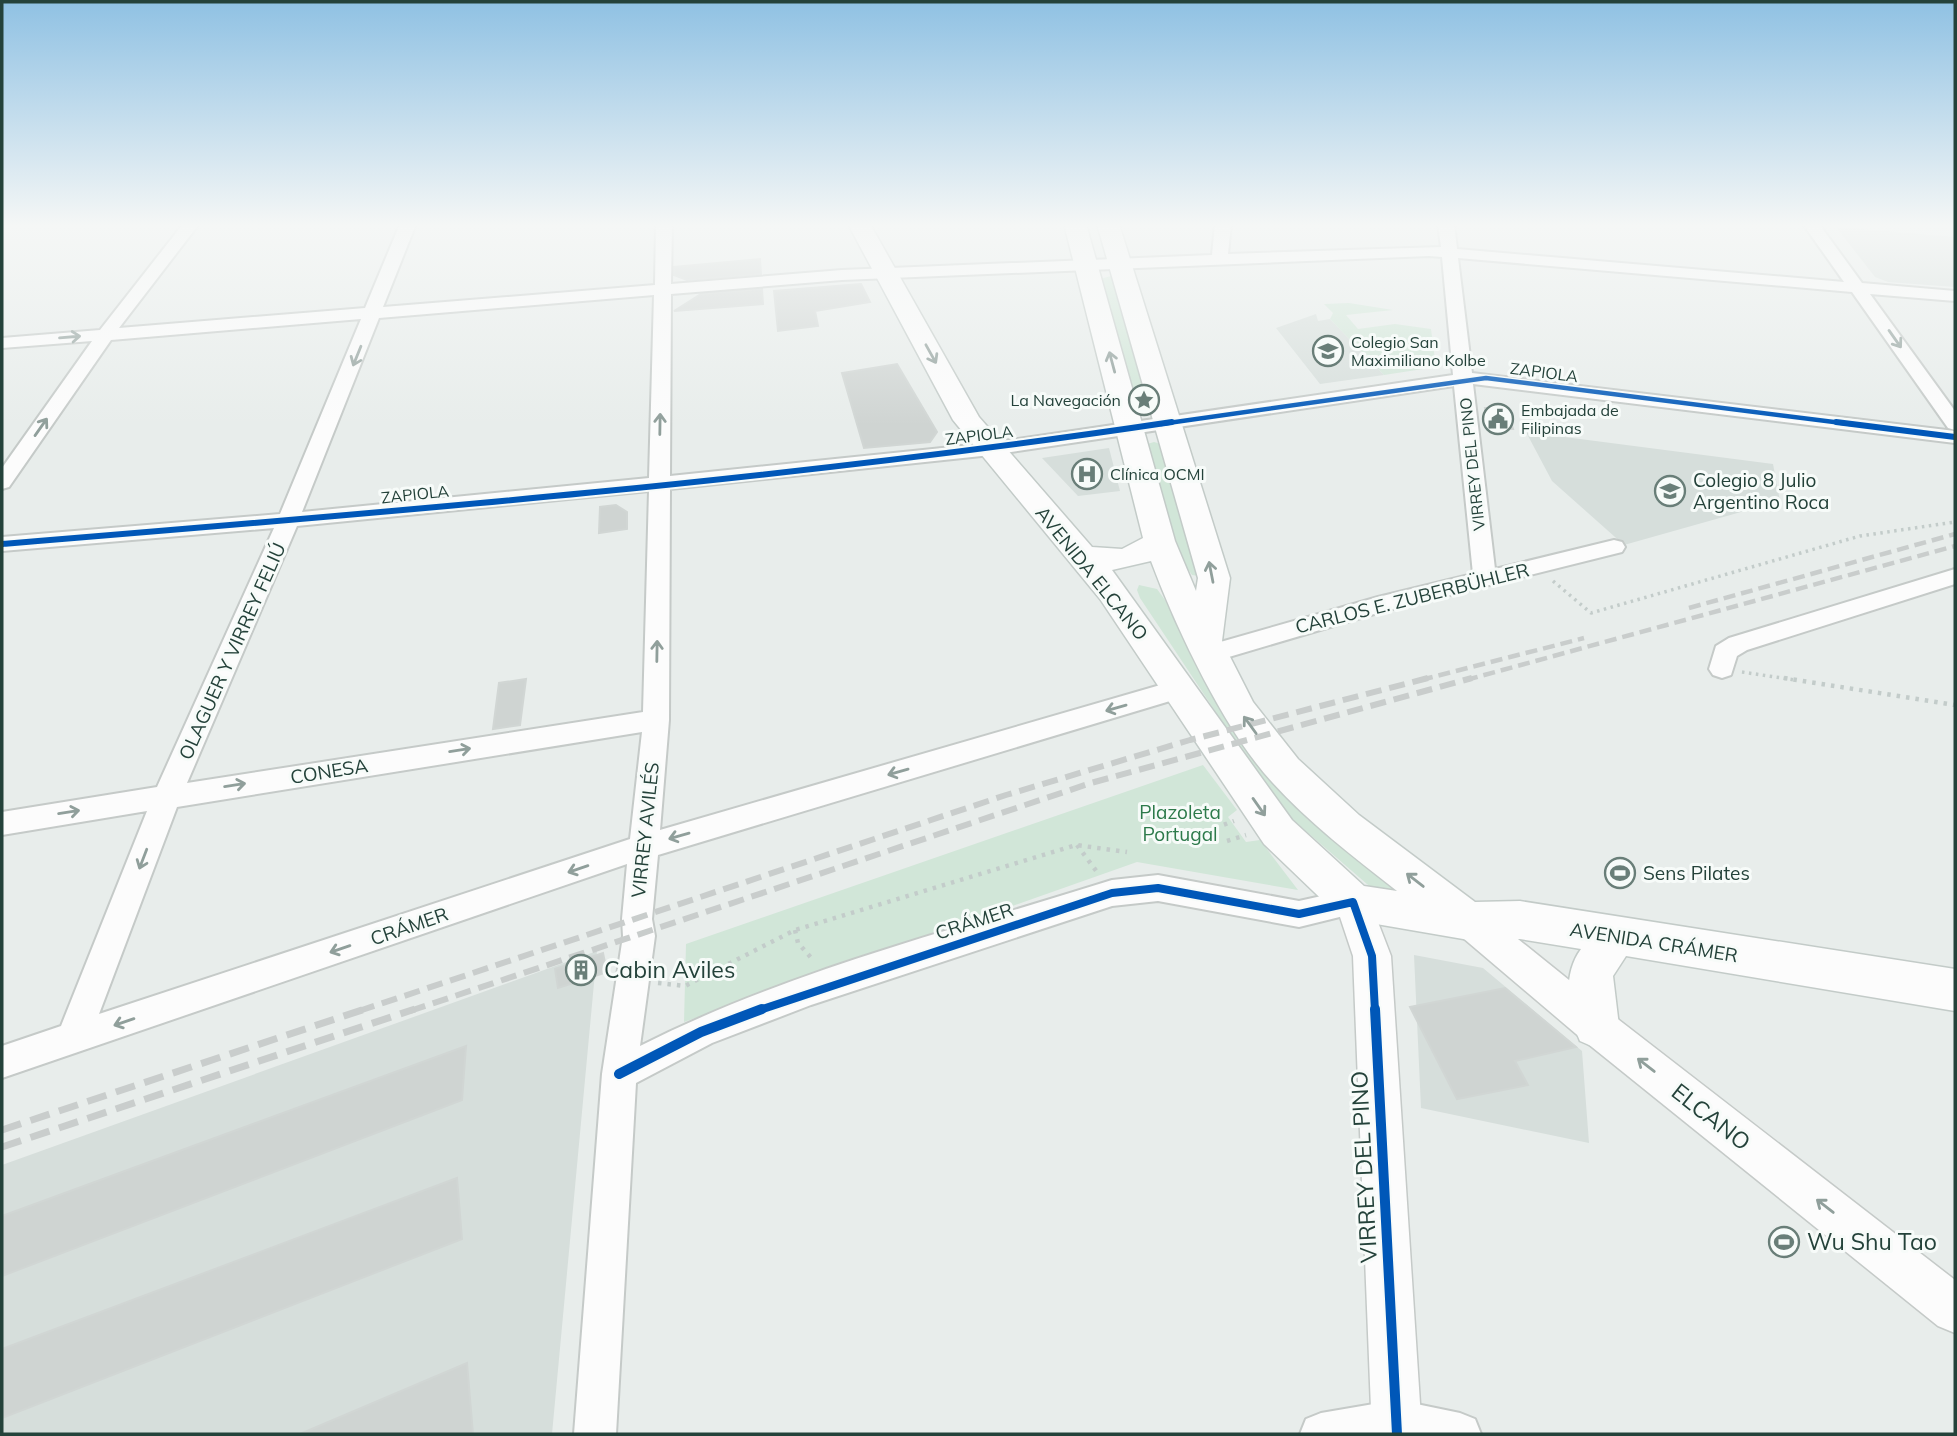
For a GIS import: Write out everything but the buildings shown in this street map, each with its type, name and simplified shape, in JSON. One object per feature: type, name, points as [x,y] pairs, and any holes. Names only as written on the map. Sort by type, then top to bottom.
[{"type":"main road","name":"AVENIDA ELCANO","points":[[897,291],[967,420],[1112,592],[1181,688],[1278,832],[1353,902]]},
{"type":"main road","points":[[1093,291],[1159,541],[1175,583],[1239,710],[1284,770],[1345,827],[1469,921]]},
{"type":"main road","points":[[1129,291],[1214,578],[1209,646]]},
{"type":"main road","points":[[1079,554],[1098,559],[1136,558],[1159,541]]},
{"type":"main road","points":[[1112,592],[1125,580],[1138,576],[1175,583]]},
{"type":"main road","name":"AVENIDA CRÁMER","points":[[1353,902],[1469,921],[1520,920],[1955,990]]},
{"type":"main road","points":[[1596,1026],[1590,971],[1614,937]]},
{"type":"street","points":[[2,483],[105,335],[139,291]]},
{"type":"street","name":"OLAGUER Y VIRREY FELIÚ","points":[[73,1039],[167,796],[289,519],[383,291]]},
{"type":"street","points":[[2,343],[649,291]]},
{"type":"street","name":"VIRREY AVILÉS","points":[[595,1434],[619,1074],[639,936],[637,919],[656,720],[661,291]]},
{"type":"street","name":"VIRREY DEL PINO","points":[[1453,291],[1485,579]]},
{"type":"street","points":[[1861,291],[1955,424]]},
{"type":"street","points":[[1895,291],[1955,296]]},
{"type":"street","name":"ZAPIOLA","points":[[2,544],[659,484],[991,449],[1462,379],[1486,379],[1955,437]]},
{"type":"street","name":"CARLOS E. ZUBERBÜHLER","points":[[1209,646],[1614,547]]},
{"type":"street","points":[[1722,670],[1725,652],[1738,644],[1955,576]]},
{"type":"street","name":"CRÁMER","points":[[2,1062],[643,847],[1181,688]]},
{"type":"street","name":"CONESA","points":[[2,823],[656,720]]},
{"type":"street","name":"CRÁMER","points":[[619,1074],[701,1032],[809,991],[1112,893],[1158,888],[1299,915],[1353,902]]},
{"type":"street","name":"VIRREY DEL PINO","points":[[1353,902],[1372,956],[1397,1428]]},
{"type":"street","name":"ELCANO","points":[[1469,921],[1596,1026],[1955,1309]]},
{"type":"street","points":[[1321,1434],[1397,1428],[1460,1434]]},
{"type":"path","points":[[1537,566],[1591,613],[1860,536],[1955,522]]},
{"type":"path","points":[[1722,670],[1955,705]]},
{"type":"path","points":[[1215,828],[1231,822]]},
{"type":"path","points":[[1227,841],[1241,836]]},
{"type":"path","points":[[631,980],[685,986],[795,930],[1076,845],[1127,852]]},
{"type":"path","points":[[1076,845],[1112,893]]},
{"type":"path","points":[[795,930],[798,943],[816,963]]},
{"type":"shaded area","name":"Colegio San Maximiliano Kolbe","points":[[1316,314],[1318,321],[1330,319],[1384,375],[1320,384],[1276,328]]},
{"type":"shaded area","name":"Colegio 8 Julio Argentino Roca","points":[[1526,432],[1773,464],[1780,501],[1624,545],[1552,481]]},
{"type":"shaded area","name":"Clínica OCMI","points":[[1109,448],[1120,491],[1078,496],[1042,458]]},
{"type":"shaded area","points":[[597,951],[552,1434],[2,1434],[2,1165]]},
{"type":"shaded area","points":[[1414,955],[1483,968],[1582,1051],[1589,1143],[1421,1108]]},
{"type":"green space","points":[[1103,291],[1122,291],[1156,408],[1137,411]]},
{"type":"green space","points":[[1349,303],[1393,310],[1346,315],[1358,329],[1395,324],[1431,329],[1436,367],[1384,375],[1330,319],[1333,313],[1324,304]]},
{"type":"green space","points":[[1154,442],[1161,444],[1199,576],[1192,575],[1178,555],[1144,445]]},
{"type":"green space","points":[[1139,585],[1157,589],[1165,600],[1209,690],[1253,755],[1307,819],[1409,900],[1375,891],[1292,819],[1245,756],[1140,598],[1137,590]]},
{"type":"green space","name":"Plazoleta Portugal","points":[[1203,765],[1237,810],[1228,817],[1246,842],[1260,840],[1298,890],[1137,862],[684,1022],[686,944]]},
{"type":"railway","points":[[1689,608],[1955,534]]},
{"type":"railway","points":[[1466,680],[1955,546]]},
{"type":"railway","points":[[1421,680],[1584,638]]},
{"type":"railway","points":[[359,1011],[1006,795],[1190,740],[1428,678]]},
{"type":"railway","points":[[410,1011],[1091,783],[1472,678]]},
{"type":"railway","points":[[359,1011],[365,1009]]},
{"type":"railway","points":[[2,1147],[415,1009]]},
{"type":"railway","points":[[2,1130],[359,1011]]},
{"type":"cycle path","points":[[2,544],[353,515],[991,449],[1462,379],[1486,378],[1955,437]]},
{"type":"cycle path","points":[[619,1074],[701,1032],[809,991],[1112,893],[1158,888],[1299,914],[1353,902],[1372,956],[1397,1434]]},
{"type":"place","name":"Colegio San Maximiliano Kolbe","points":[[1328,351]]},
{"type":"place","name":"La Navegación","points":[[1144,400]]},
{"type":"place","name":"Embajada de Filipinas","points":[[1498,419]]},
{"type":"place","name":"Clínica OCMI","points":[[1087,474]]},
{"type":"place","name":"Colegio 8 Julio Argentino Roca","points":[[1670,491]]},
{"type":"place","name":"Sens Pilates","points":[[1620,873]]},
{"type":"place","name":"Cabin Aviles","points":[[581,970]]},
{"type":"place","name":"Wu Shu Tao","points":[[1784,1242]]}]
